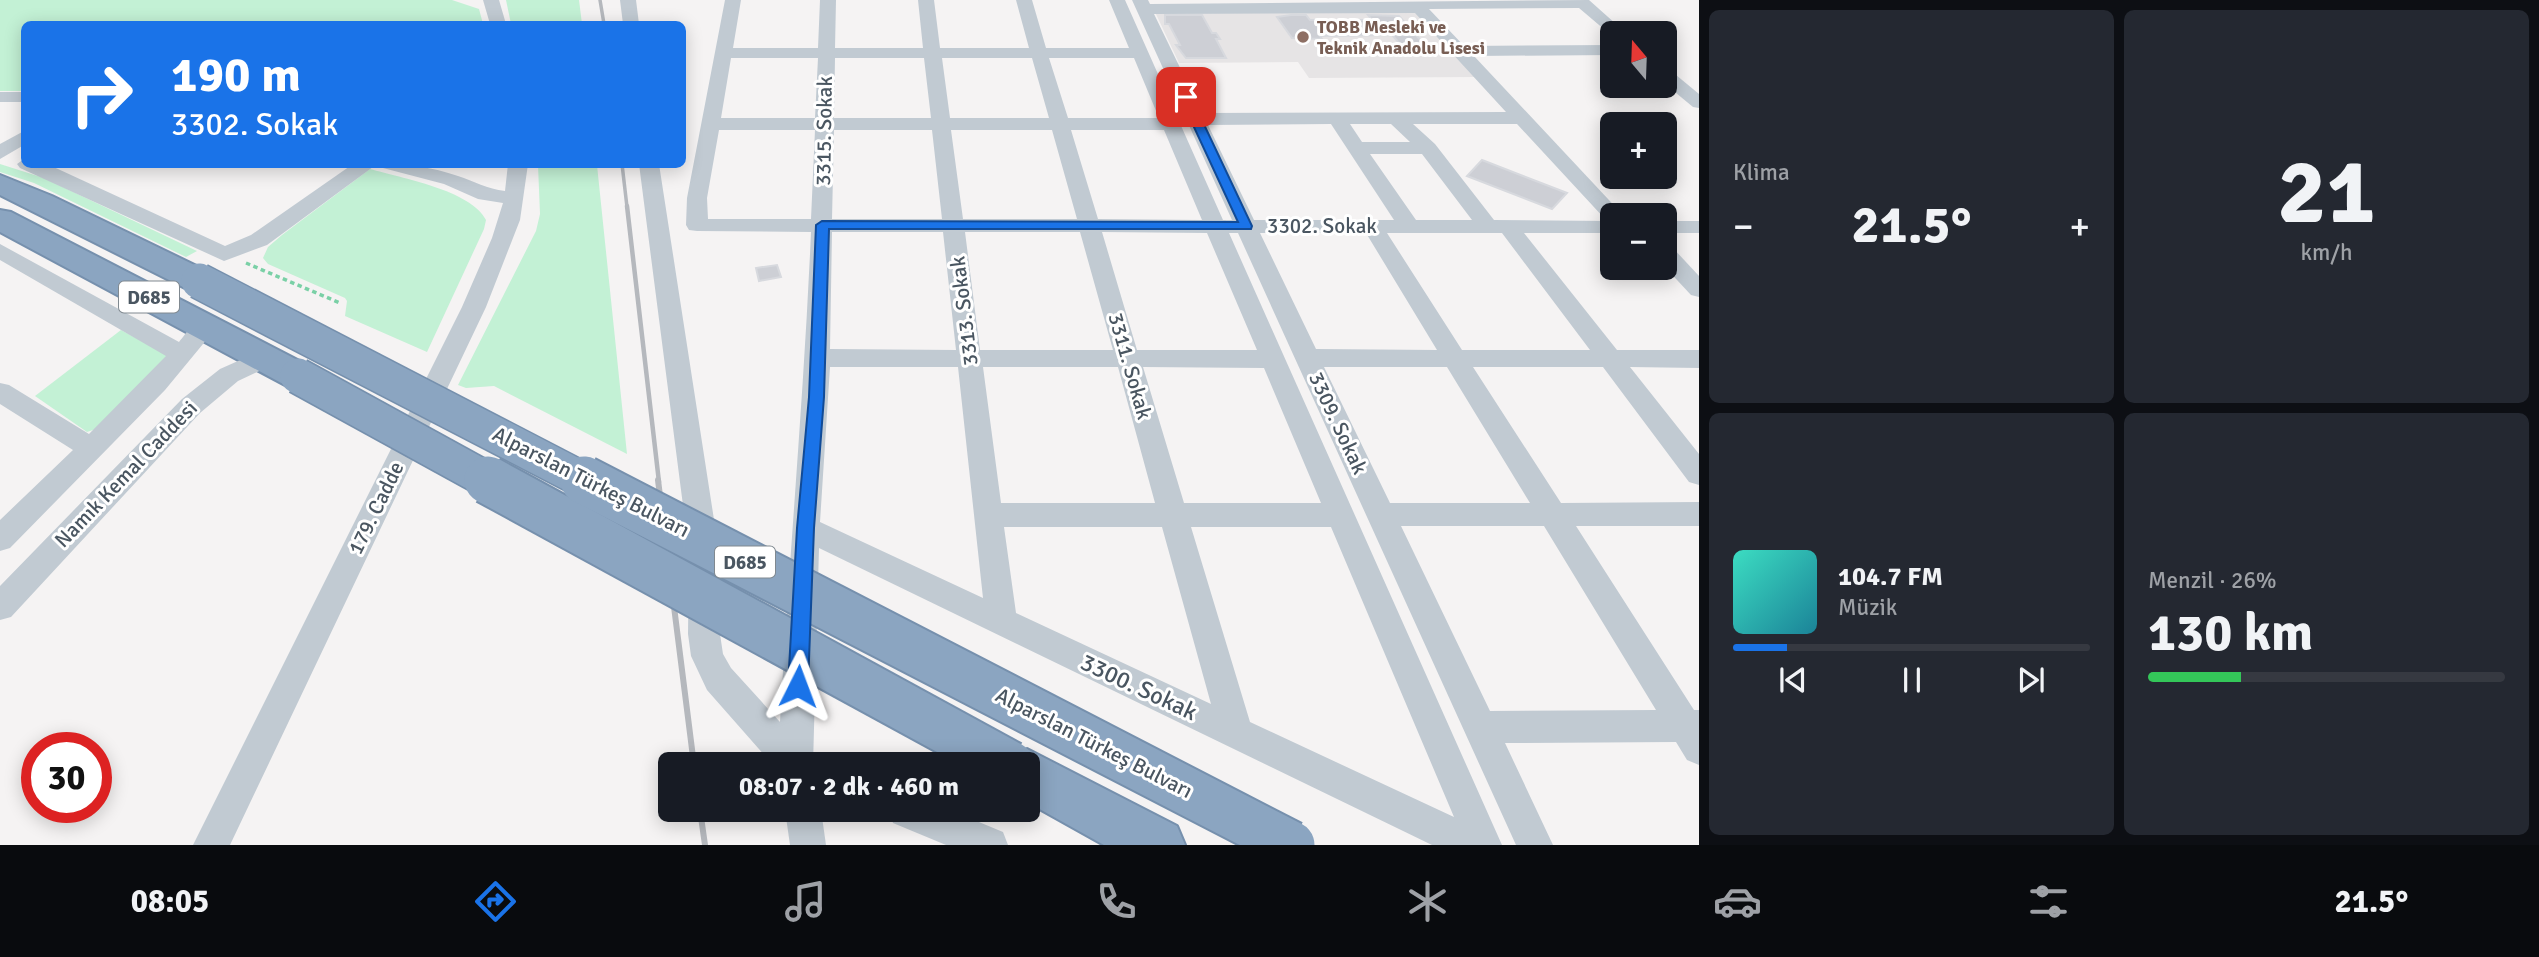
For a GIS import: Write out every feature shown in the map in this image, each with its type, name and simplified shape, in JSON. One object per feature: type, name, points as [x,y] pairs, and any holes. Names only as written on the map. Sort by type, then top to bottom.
[{"type":"highway","name":"Alparslan Türkeş Bulvarı","points":[[0,184],[212,268],[1291,845]]},
{"type":"highway","name":"D685","points":[[0,219],[281,367],[986,752]]},
{"type":"highway","points":[[1040,781],[1158,845]]},
{"type":"street","points":[[491,0],[497,21]]},
{"type":"street","points":[[628,0],[631,21]]},
{"type":"street","points":[[696,225],[696,207],[733,0]]},
{"type":"street","name":"3315. Sokak","points":[[796,752],[805,528],[818,358],[828,0]]},
{"type":"street","name":"3313. Sokak","points":[[926,0],[1002,621]]},
{"type":"street","name":"3311. Sokak","points":[[1024,0],[1236,733]]},
{"type":"street","name":"3309. Sokak","points":[[1117,0],[1140,53],[1246,226],[1535,845]]},
{"type":"street","points":[[1142,4],[1581,1],[1604,21]]},
{"type":"street","name":"3309. Sokak","points":[[1142,4],[1184,121],[1215,226],[1485,845]]},
{"type":"street","points":[[1416,4],[1601,203]]},
{"type":"street","points":[[1460,51],[1600,50]]},
{"type":"street","points":[[724,53],[1140,53]]},
{"type":"street","points":[[1677,85],[1699,103]]},
{"type":"street","points":[[0,97],[21,97]]},
{"type":"street","points":[[711,124],[1059,124],[1522,118]]},
{"type":"street","points":[[1337,119],[1409,226]]},
{"type":"street","points":[[1398,119],[1428,148],[1498,227],[1610,359],[1699,474]]},
{"type":"street","points":[[0,153],[21,138]]},
{"type":"street","points":[[1357,148],[1428,148]]},
{"type":"street","points":[[0,159],[21,163]]},
{"type":"street","points":[[37,168],[51,173],[212,268],[259,240],[361,168]]},
{"type":"street","points":[[405,168],[451,180],[485,195],[516,181]]},
{"type":"street","points":[[650,168],[704,552],[704,634],[707,656],[719,679],[784,752]]},
{"type":"street","name":"179. Cadde","points":[[211,845],[474,307],[495,260],[516,181]]},
{"type":"street","name":"3302. Sokak","points":[[696,225],[1600,227]]},
{"type":"street","points":[[1371,226],[1694,733]]},
{"type":"street","points":[[1677,227],[1699,227]]},
{"type":"street","points":[[0,251],[183,355]]},
{"type":"street","points":[[1677,266],[1699,290]]},
{"type":"street","name":"Namık Kemal Caddesi","points":[[0,539],[183,355],[205,327]]},
{"type":"street","points":[[818,358],[1273,359]]},
{"type":"street","points":[[1308,358],[1699,359]]},
{"type":"street","name":"Namık Kemal Caddesi","points":[[0,607],[201,397],[229,375],[281,367]]},
{"type":"street","points":[[0,391],[91,448]]},
{"type":"street","points":[[1381,515],[1699,514]]},
{"type":"street","points":[[989,515],[1341,515]]},
{"type":"street","name":"3300. Sokak","points":[[805,528],[1472,845]]},
{"type":"street","points":[[1480,727],[1694,733]]},
{"type":"street","points":[[805,822],[808,845]]},
{"type":"street","points":[[935,822],[990,845]]},
{"type":"path","points":[[212,268],[340,303]]},
{"type":"shaded area","name":"TOBB Mesleki ve Teknik Anadolu Lisesi","points":[[1415,11],[1476,77],[1309,78],[1298,62],[1179,63],[1155,12]]},
{"type":"green space","points":[[0,0],[452,0],[479,9],[482,21],[21,21],[21,91],[0,91]]},
{"type":"green space","points":[[506,0],[579,0],[582,21],[510,21]]},
{"type":"green space","points":[[0,164],[44,178],[197,251],[186,257],[34,183],[0,172]]},
{"type":"green space","points":[[538,168],[597,168],[627,454],[494,386],[466,388],[458,385],[536,231],[540,214]]},
{"type":"green space","points":[[370,169],[451,193],[478,210],[486,220],[427,352],[345,316],[345,298],[268,264],[263,258],[268,247],[282,235]]},
{"type":"green space","points":[[121,330],[171,357],[99,428],[87,432],[35,396]]},
{"type":"building","points":[[1165,15],[1202,15],[1212,33],[1216,33],[1220,39],[1216,39],[1226,58],[1186,58],[1176,45],[1180,45],[1169,24],[1165,24]]},
{"type":"building","points":[[1306,15],[1310,20],[1372,20],[1368,15],[1399,16],[1424,44],[1402,46],[1392,35],[1292,38],[1277,17]]},
{"type":"building","points":[[1482,160],[1567,193],[1552,209],[1467,176]]},
{"type":"building","points":[[777,265],[781,277],[759,281],[756,268]]},
{"type":"railway","points":[[600,0],[604,21]]},
{"type":"railway","points":[[622,168],[627,207]]},
{"type":"railway","points":[[627,206],[659,482]]},
{"type":"railway","points":[[658,480],[692,752]]},
{"type":"railway","points":[[702,822],[705,845]]},
{"type":"place","name":"TOBB Mesleki ve Teknik Anadolu Lisesi","points":[[1303,37]]},
{"type":"route","points":[[798,686],[805,528],[817,397],[822,225],[1246,226],[1186,97]]}]
